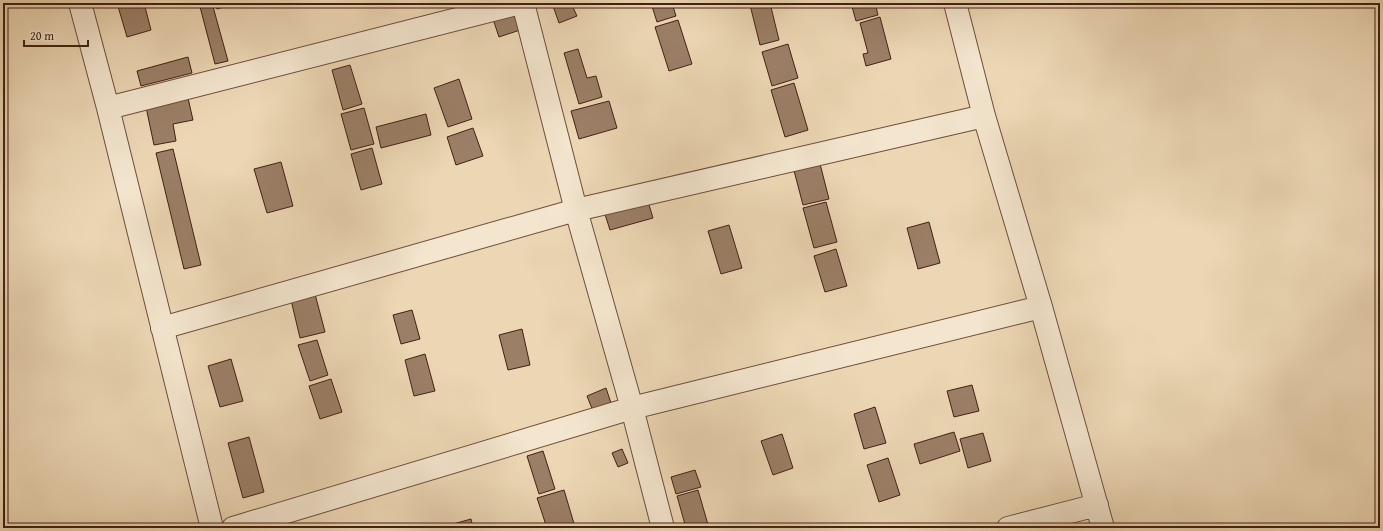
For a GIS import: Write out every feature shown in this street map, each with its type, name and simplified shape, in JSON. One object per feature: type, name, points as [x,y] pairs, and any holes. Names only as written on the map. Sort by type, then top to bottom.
[{"type":"lane","points":[[80,3],[108,108],[212,528]]},
{"type":"lane","points":[[108,108],[521,3],[576,210],[632,408],[663,528]]},
{"type":"lane","points":[[955,3],[984,116],[1041,308],[1103,528]]},
{"type":"lane","points":[[162,328],[576,210],[984,116]]},
{"type":"lane","points":[[233,528],[632,408],[1041,308]]},
{"type":"lane","points":[[1008,528],[1097,505]]},
{"type":"building","points":[[117,3],[144,3],[151,30],[127,37]]},
{"type":"building","points":[[199,3],[212,3],[228,61],[215,64]]},
{"type":"building","points":[[215,3],[237,3],[217,9]]},
{"type":"building","points":[[552,3],[571,3],[577,16],[559,23]]},
{"type":"building","points":[[651,3],[672,3],[676,16],[657,22]]},
{"type":"building","points":[[770,3],[779,40],[760,45],[750,5]]},
{"type":"building","points":[[851,3],[875,3],[878,15],[856,21]]},
{"type":"building","points":[[514,12],[520,30],[499,37],[493,19]]},
{"type":"building","points":[[880,17],[891,59],[866,66],[863,54],[868,53],[860,23]]},
{"type":"building","points":[[678,20],[692,64],[669,71],[655,27]]},
{"type":"building","points":[[788,44],[798,78],[772,86],[762,52]]},
{"type":"building","points":[[578,49],[587,78],[596,76],[602,97],[579,104],[564,53]]},
{"type":"building","points":[[188,57],[192,73],[141,86],[137,71]]},
{"type":"building","points":[[350,65],[362,104],[343,110],[332,70]]},
{"type":"building","points":[[459,79],[472,119],[448,127],[434,88]]},
{"type":"building","points":[[794,83],[808,130],[785,137],[771,90]]},
{"type":"building","points":[[188,98],[193,120],[173,124],[176,141],[154,145],[146,107]]},
{"type":"building","points":[[609,101],[617,128],[579,139],[571,111]]},
{"type":"building","points":[[364,108],[374,144],[351,150],[341,114]]},
{"type":"building","points":[[426,114],[431,135],[381,148],[376,127]]},
{"type":"building","points":[[473,128],[483,156],[456,165],[447,137]]},
{"type":"building","points":[[372,148],[382,184],[361,190],[351,154]]},
{"type":"building","points":[[173,149],[201,265],[184,269],[156,153]]},
{"type":"building","points":[[818,156],[829,199],[803,205],[792,163]]},
{"type":"building","points":[[281,162],[293,206],[267,213],[254,169]]},
{"type":"building","points":[[646,195],[653,218],[610,230],[603,208]]},
{"type":"building","points":[[826,202],[837,242],[814,248],[803,208]]},
{"type":"building","points":[[929,222],[940,263],[918,269],[907,228]]},
{"type":"building","points":[[729,225],[742,268],[721,274],[708,231]]},
{"type":"building","points":[[836,249],[847,286],[825,292],[814,256]]},
{"type":"building","points":[[315,294],[325,332],[300,338],[291,300]]},
{"type":"building","points":[[412,310],[420,339],[401,344],[393,315]]},
{"type":"building","points":[[522,329],[530,365],[508,370],[499,335]]},
{"type":"building","points":[[317,340],[328,375],[310,381],[298,345]]},
{"type":"building","points":[[425,354],[435,391],[414,396],[405,360]]},
{"type":"building","points":[[231,359],[243,401],[220,407],[208,366]]},
{"type":"building","points":[[331,379],[342,412],[320,419],[309,386]]},
{"type":"building","points":[[972,385],[979,411],[954,417],[947,391]]},
{"type":"building","points":[[606,388],[611,403],[593,411],[587,396]]},
{"type":"building","points":[[875,407],[886,443],[864,449],[854,414]]},
{"type":"building","points":[[954,432],[960,451],[920,464],[914,444]]},
{"type":"building","points":[[983,433],[991,461],[968,468],[960,439]]},
{"type":"building","points":[[782,434],[793,468],[773,475],[761,441]]},
{"type":"building","points":[[249,437],[264,492],[243,498],[228,443]]},
{"type":"building","points":[[622,449],[628,463],[618,467],[612,453]]},
{"type":"building","points":[[543,451],[555,489],[539,494],[527,456]]},
{"type":"building","points":[[888,458],[900,495],[879,502],[867,465]]},
{"type":"building","points":[[695,470],[701,487],[676,494],[671,477]]},
{"type":"building","points":[[564,490],[575,527],[547,528],[537,498]]},
{"type":"building","points":[[698,490],[709,528],[686,528],[677,496]]},
{"type":"building","points":[[471,519],[473,528],[447,528],[446,526]]}]
